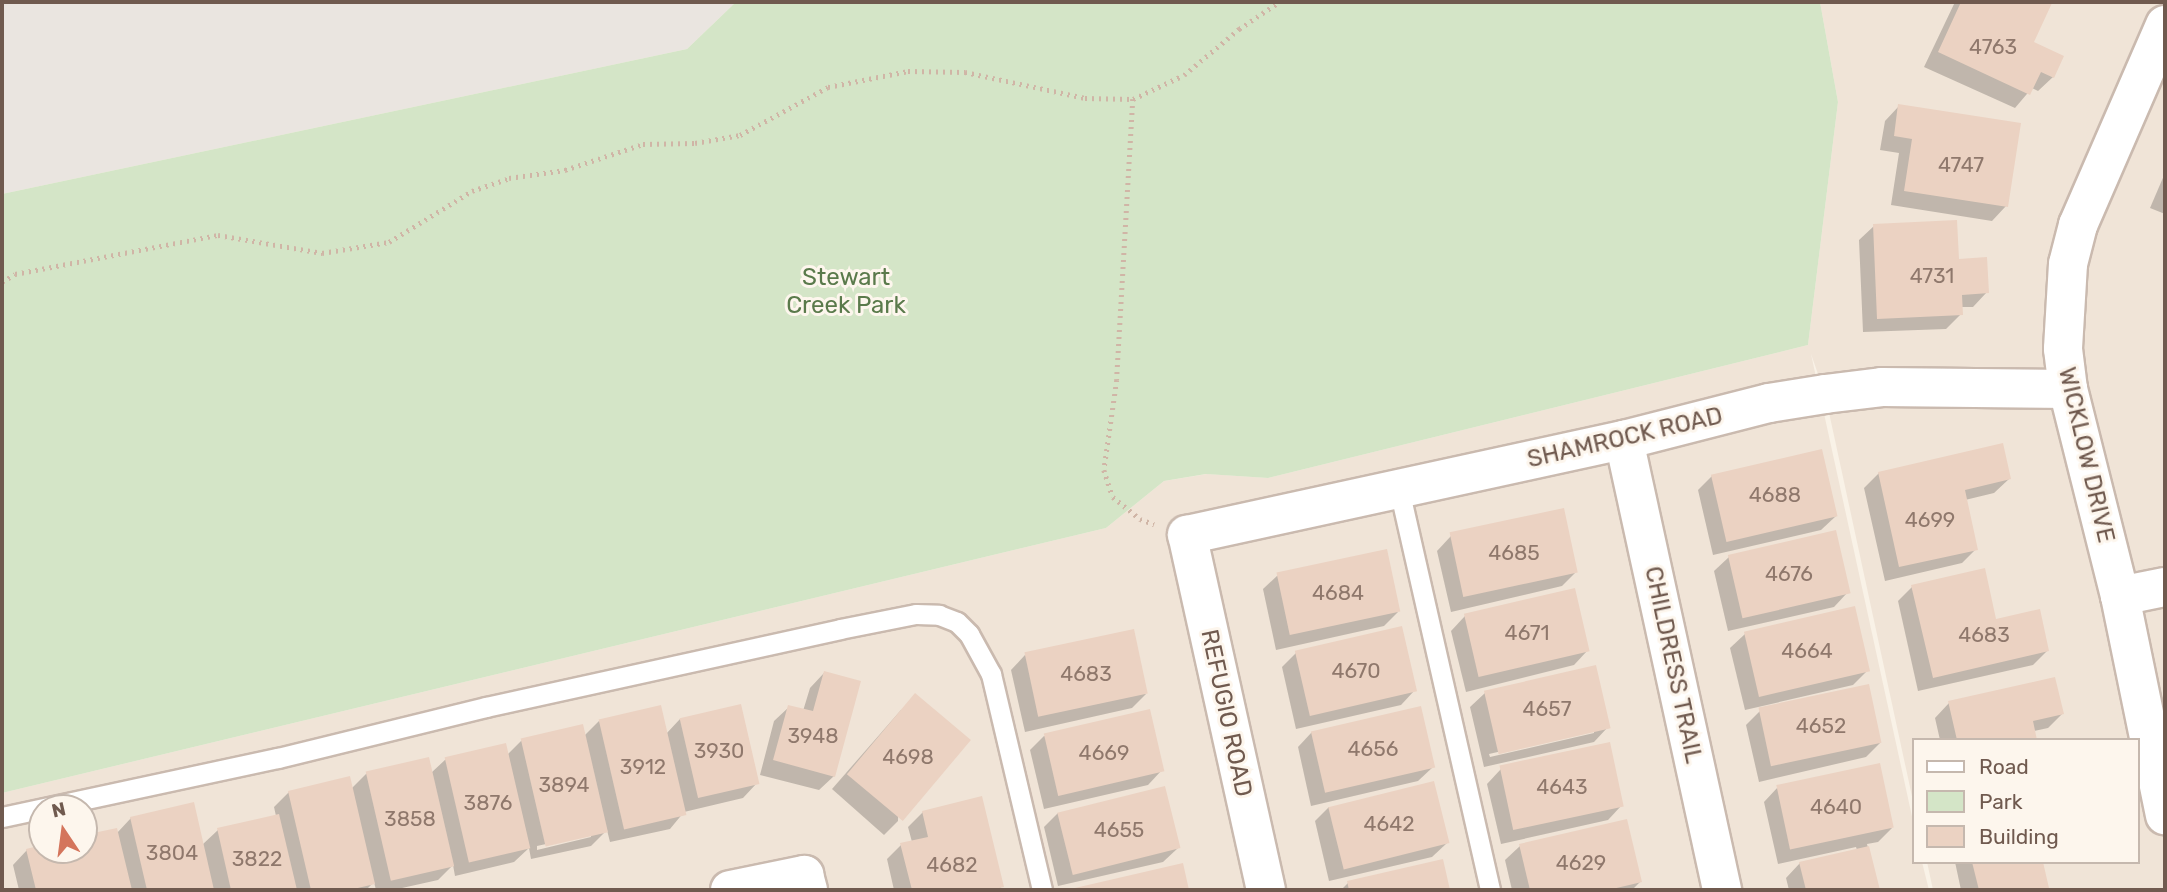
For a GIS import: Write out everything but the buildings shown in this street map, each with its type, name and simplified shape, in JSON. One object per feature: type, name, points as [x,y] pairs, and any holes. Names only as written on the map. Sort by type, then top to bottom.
[{"type":"street","name":"WICKLOW DRIVE","points":[[2165,24],[2078,225],[2068,264],[2063,349],[2068,389],[2120,596],[2165,815]]},
{"type":"street","name":"SHAMROCK ROAD","points":[[1187,535],[1624,440],[1769,403],[1882,387],[2068,389]]},
{"type":"street","name":"CHILDRESS TRAIL","points":[[1624,440],[1722,890]]},
{"type":"street","name":"REFUGIO ROAD","points":[[1187,535],[1266,890]]},
{"type":"street","points":[[2120,596],[2165,587]]},
{"type":"street","points":[[730,890],[806,883]]},
{"type":"lane","points":[[1399,489],[1490,890]]},
{"type":"lane","points":[[2,817],[278,758],[486,707],[840,629],[916,614],[939,615],[957,622],[969,634],[991,674],[1042,890]]},
{"type":"path","points":[[2,282],[15,274],[218,235],[322,253],[390,242],[472,191],[509,178],[565,170],[643,144],[695,143],[740,135],[828,87],[908,71],[965,72],[1085,98],[1133,99],[1184,75],[1239,29],[1279,2]]},
{"type":"path","points":[[1133,99],[1116,380],[1104,470],[1113,497],[1140,519],[1187,535]]},
{"type":"shaded area","points":[[2,2],[736,2],[687,49],[2,194]]},
{"type":"shaded area","points":[[1820,2],[2165,2],[2165,890],[1933,890],[1927,864],[2139,864],[2139,738],[1912,738],[1912,796],[1825,394],[1811,354],[1912,816],[1912,864],[1922,864],[1929,890],[2,890],[2,793],[1106,528],[1164,481],[1207,474],[1268,478],[1808,345],[1838,102]]},
{"type":"green space","name":"Stewart Creek Park","points":[[736,2],[1820,2],[1838,102],[1808,345],[1268,478],[1206,474],[1164,481],[1106,528],[2,793],[2,194],[687,49]]}]
